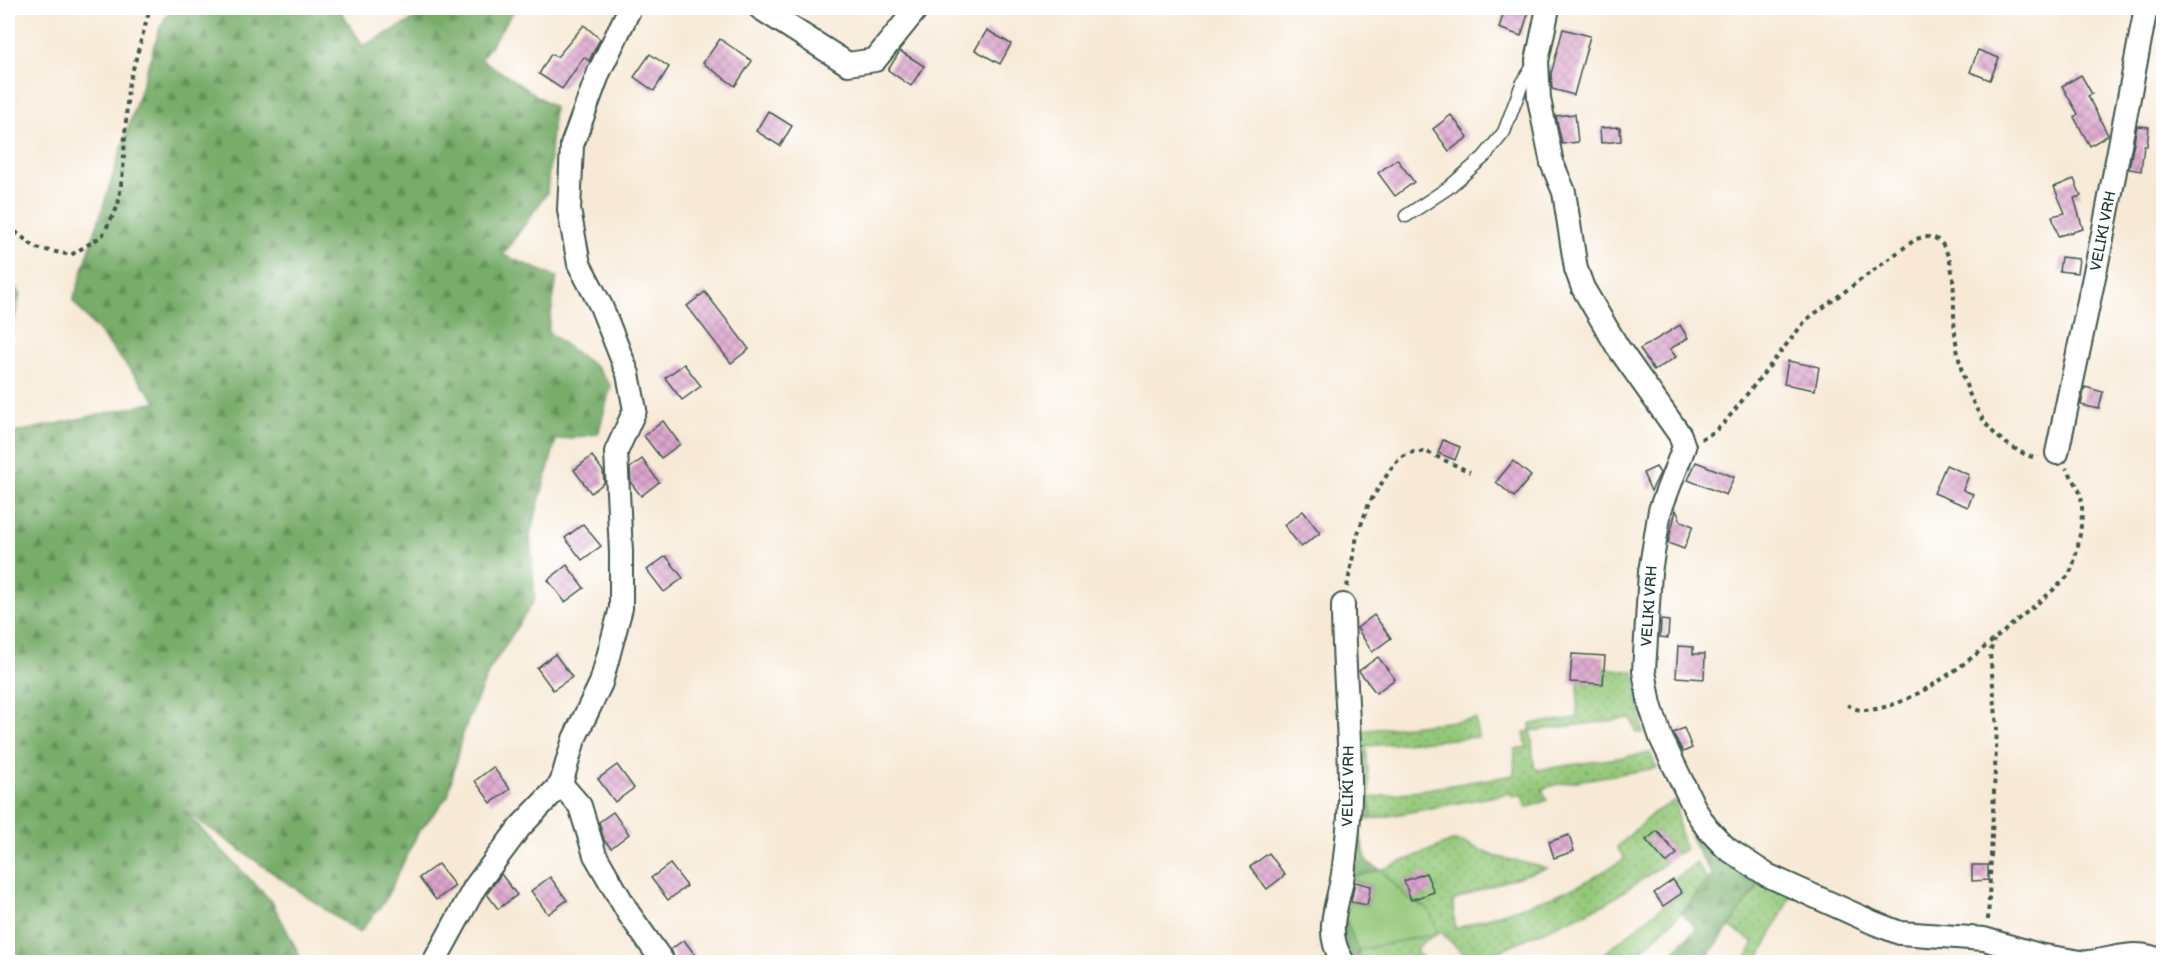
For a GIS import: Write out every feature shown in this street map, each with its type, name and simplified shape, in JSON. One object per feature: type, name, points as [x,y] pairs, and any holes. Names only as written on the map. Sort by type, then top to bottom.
[{"type":"street","points":[[434,963],[475,887],[520,827],[561,784],[574,739],[601,683],[621,608],[621,552],[616,453],[635,410],[628,374],[601,306],[579,264],[569,210],[572,145],[599,72],[630,8]]},
{"type":"street","points":[[760,8],[848,64],[875,60],[917,8]]},
{"type":"street","points":[[1548,8],[1537,61],[1539,99],[1552,163],[1564,192],[1576,268],[1582,288],[1617,346],[1680,435],[1683,444]]},
{"type":"street","name":"VELIKI VRH","points":[[2057,453],[2103,234],[2146,8]]},
{"type":"street","name":"VELIKI VRH","points":[[1683,444],[1684,447],[1660,510],[1650,572],[1644,671],[1650,705],[1661,738],[1696,811],[1707,828],[1726,848],[1747,863],[1827,904],[1900,933],[1984,939],[2039,956],[2081,963]]},
{"type":"street","name":"VELIKI VRH","points":[[1343,605],[1350,786],[1344,869],[1332,925],[1332,938],[1335,951],[1343,963]]},
{"type":"street","points":[[561,784],[580,806],[595,855],[629,914],[663,963]]},
{"type":"street","points":[[2089,963],[2138,953],[2163,962]]},
{"type":"lane","points":[[1406,216],[1448,188],[1484,157],[1504,132],[1522,84],[1537,61]]},
{"type":"path","points":[[8,226],[36,248],[71,255],[102,236],[118,206],[123,171],[128,87],[150,8]]},
{"type":"path","points":[[1683,444],[1708,435],[1725,422],[1806,320],[1916,239],[1926,236],[1935,238],[1943,245],[1950,262],[1954,289],[1955,333],[1960,363],[1980,417],[2004,442],[2029,457],[2042,458],[2057,453],[2082,498],[2074,567],[2059,586],[1949,675],[1910,697],[1880,708],[1862,711],[1847,705]]},
{"type":"path","points":[[1343,605],[1357,536],[1369,503],[1395,464],[1402,457],[1413,452],[1427,452],[1470,472]]},
{"type":"path","points":[[1984,939],[1988,932],[1997,727],[1990,652],[1994,639]]},
{"type":"green space","points":[[171,8],[339,8],[363,46],[436,8],[516,8],[481,59],[554,107],[547,193],[503,255],[557,277],[548,332],[597,368],[611,386],[598,434],[556,440],[530,535],[535,599],[489,671],[462,735],[448,796],[418,833],[384,902],[359,933],[183,810],[272,902],[303,962],[8,962],[8,615],[10,614],[8,609],[8,434],[157,402],[73,301],[160,28]]},
{"type":"green space","points":[[8,280],[20,294],[8,346]]},
{"type":"green space","points":[[1604,668],[1634,672],[1643,733],[1637,733],[1631,718],[1531,731],[1534,766],[1537,770],[1650,753],[1657,768],[1558,784],[1542,789],[1547,800],[1527,808],[1523,795],[1512,797],[1511,793],[1372,819],[1370,798],[1514,775],[1515,749],[1527,747],[1524,732],[1530,731],[1530,724],[1577,718],[1578,682],[1603,684]]},
{"type":"green space","points":[[1476,719],[1478,737],[1366,746],[1370,798],[1357,800],[1358,731]]},
{"type":"green space","points":[[1683,797],[1764,878],[1704,962],[1662,962],[1696,929],[1682,913],[1712,875],[1691,838]]},
{"type":"green space","points":[[1370,798],[1372,819],[1357,822],[1367,862],[1381,870],[1350,878],[1357,800]]},
{"type":"green space","points":[[1676,800],[1679,830],[1686,849],[1677,854],[1657,831],[1647,840],[1666,863],[1605,904],[1507,947],[1484,962],[1471,962],[1441,932],[1423,942],[1415,951],[1428,962],[1359,962],[1358,950],[1438,933],[1425,907],[1408,899],[1381,870],[1452,841],[1463,842],[1494,856],[1547,868],[1453,901],[1455,929],[1580,885],[1625,859],[1617,847],[1653,813]]},
{"type":"green space","points":[[1696,863],[1708,881],[1681,913],[1629,962],[1594,962],[1682,893],[1673,880]]},
{"type":"green space","points":[[1381,870],[1408,899],[1430,912],[1438,933],[1358,950],[1345,917],[1349,901],[1367,905],[1371,886],[1350,878]]},
{"type":"green space","points":[[1764,878],[1793,891],[1757,962],[1744,962],[1754,942],[1729,926]]},
{"type":"green space","points":[[1345,917],[1358,950],[1359,962],[1352,960],[1346,944],[1343,928]]},
{"type":"building","points":[[1505,8],[1530,8],[1521,36],[1499,28]]},
{"type":"building","points":[[584,25],[600,39],[589,61],[584,57],[562,89],[539,74],[551,54],[557,57]]},
{"type":"building","points":[[1563,29],[1590,36],[1574,95],[1552,89],[1551,74]]},
{"type":"building","points":[[987,30],[1011,44],[1000,64],[975,50]]},
{"type":"building","points":[[720,39],[752,61],[735,86],[703,63]]},
{"type":"building","points":[[1978,50],[1999,58],[1990,80],[1970,72]]},
{"type":"building","points":[[900,51],[924,66],[911,86],[888,70]]},
{"type":"building","points":[[650,54],[669,67],[654,91],[634,77]]},
{"type":"building","points":[[2081,75],[2092,94],[2088,96],[2108,135],[2090,146],[2074,117],[2078,114],[2062,86]]},
{"type":"building","points":[[768,111],[792,126],[780,146],[756,131]]},
{"type":"building","points":[[1575,114],[1578,142],[1562,144],[1556,116]]},
{"type":"building","points":[[1451,115],[1468,137],[1449,151],[1433,129]]},
{"type":"building","points":[[2137,126],[2149,127],[2141,171],[2129,169]]},
{"type":"building","points":[[1620,127],[1621,141],[1601,143],[1600,128]]},
{"type":"building","points":[[1397,159],[1414,182],[1395,196],[1378,173]]},
{"type":"building","points":[[2074,179],[2081,196],[2074,198],[2083,229],[2058,236],[2052,216],[2065,213],[2054,187]]},
{"type":"building","points":[[2061,257],[2079,259],[2077,273],[2059,271]]},
{"type":"building","points":[[705,292],[749,349],[731,363],[687,306]]},
{"type":"building","points":[[1680,325],[1688,338],[1670,349],[1676,357],[1654,371],[1640,349]]},
{"type":"building","points":[[1788,361],[1819,367],[1815,390],[1784,384]]},
{"type":"building","points":[[684,364],[701,386],[682,400],[665,378]]},
{"type":"building","points":[[2085,387],[2103,392],[2099,409],[2081,405]]},
{"type":"building","points":[[663,421],[680,444],[661,458],[644,436]]},
{"type":"building","points":[[1443,440],[1460,447],[1455,460],[1438,453]]},
{"type":"building","points":[[592,456],[603,471],[604,483],[591,493],[574,470]]},
{"type":"building","points":[[642,459],[659,482],[641,496],[631,483],[630,468]]},
{"type":"building","points":[[1513,461],[1531,476],[1514,497],[1496,482]]},
{"type":"building","points":[[1696,462],[1734,477],[1726,495],[1688,480]]},
{"type":"building","points":[[1946,465],[1969,475],[1963,490],[1973,494],[1968,507],[1934,493]]},
{"type":"building","points":[[1656,467],[1660,473],[1651,491],[1643,473]]},
{"type":"building","points":[[1676,510],[1681,521],[1693,526],[1684,549],[1668,543]]},
{"type":"building","points":[[1303,511],[1320,533],[1301,547],[1284,525]]},
{"type":"building","points":[[583,524],[601,546],[582,560],[565,538]]},
{"type":"building","points":[[666,556],[683,578],[664,592],[647,570]]},
{"type":"building","points":[[567,565],[584,588],[565,602],[548,580]]},
{"type":"building","points":[[1374,615],[1391,638],[1372,652],[1357,628]]},
{"type":"building","points":[[1661,620],[1669,621],[1668,638],[1660,637]]},
{"type":"building","points":[[1678,646],[1693,647],[1693,654],[1705,654],[1704,679],[1676,677]]},
{"type":"building","points":[[555,654],[572,677],[553,690],[537,668]]},
{"type":"building","points":[[1572,654],[1605,656],[1603,684],[1570,682]]},
{"type":"building","points":[[1378,657],[1395,679],[1376,693],[1359,671]]},
{"type":"building","points":[[1684,728],[1692,748],[1683,752],[1673,733]]},
{"type":"building","points":[[617,765],[634,788],[615,802],[598,779]]},
{"type":"building","points":[[493,767],[510,789],[491,803],[475,781]]},
{"type":"building","points":[[613,812],[629,834],[611,848],[604,840],[599,822]]},
{"type":"building","points":[[1657,831],[1677,854],[1666,863],[1646,840]]},
{"type":"building","points":[[1569,835],[1574,851],[1554,858],[1549,842]]},
{"type":"building","points":[[1269,853],[1285,875],[1267,889],[1250,867]]},
{"type":"building","points":[[438,864],[455,886],[436,900],[419,878]]},
{"type":"building","points":[[670,864],[687,886],[668,900],[651,878]]},
{"type":"building","points":[[1972,865],[1988,865],[1988,880],[1972,881]]},
{"type":"building","points":[[1426,873],[1434,892],[1411,900],[1404,881]]},
{"type":"building","points":[[501,874],[517,895],[498,909],[487,894]]},
{"type":"building","points":[[550,877],[567,900],[548,914],[531,891]]},
{"type":"building","points":[[1673,880],[1682,893],[1663,906],[1654,893]]},
{"type":"building","points":[[1355,882],[1371,886],[1367,905],[1351,902]]},
{"type":"building","points":[[684,940],[701,963],[676,963],[671,949]]}]
